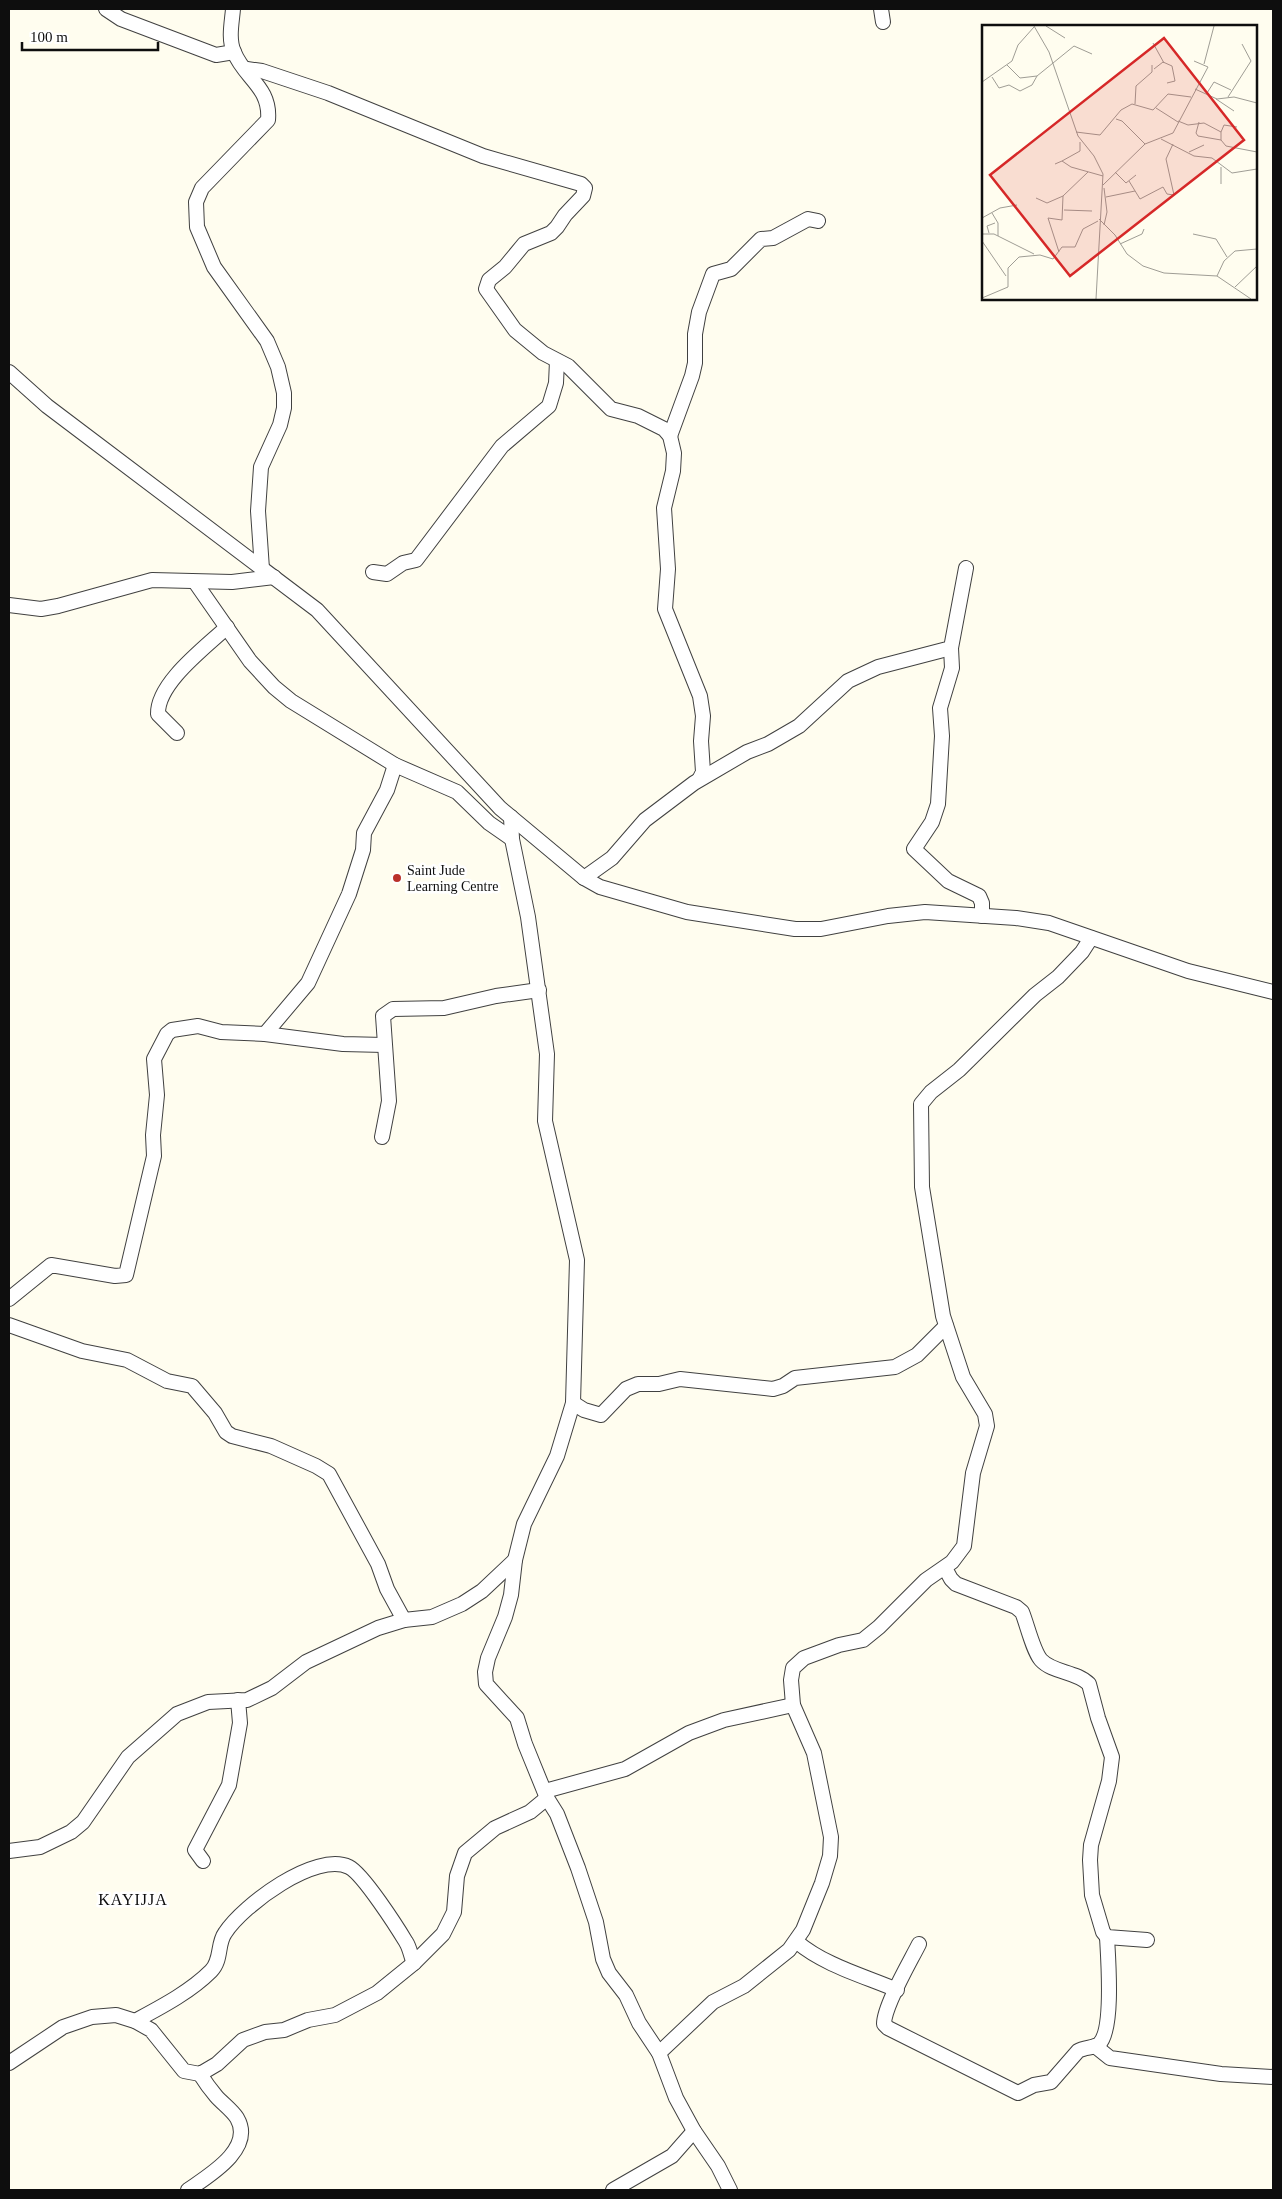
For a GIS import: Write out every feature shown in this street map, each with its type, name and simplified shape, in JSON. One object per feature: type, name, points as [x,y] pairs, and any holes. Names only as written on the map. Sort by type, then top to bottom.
[{"type":"street","points":[[106,9],[121,19],[216,55],[234,52]]},
{"type":"street","points":[[233,9],[231,41],[234,52],[268,101],[268,120],[202,188],[196,202],[195,217],[214,267],[267,341],[278,367],[284,393],[284,408],[280,425],[261,467],[258,511],[268,573]]},
{"type":"street","points":[[247,70],[262,71],[328,93],[475,153],[547,173],[581,184],[585,188],[583,196],[551,233],[524,244],[505,267],[486,285],[490,296],[515,330],[543,353],[568,366],[611,409],[638,416],[664,429],[670,436],[674,453],[673,471],[664,508],[668,569],[665,609],[700,696],[703,716],[701,741],[703,772],[700,778]]},
{"type":"street","points":[[670,436],[692,376],[695,363],[695,334],[700,312],[713,274],[731,269],[761,239],[773,238],[808,219],[818,221]]},
{"type":"street","points":[[373,572],[387,574],[403,563],[416,560],[502,446],[549,406],[556,384],[557,360]]},
{"type":"street","points":[[9,372],[47,406],[317,610],[511,817],[584,878],[617,894],[686,912],[770,927],[821,929],[888,916],[925,912],[1049,923],[1188,971],[1273,992]]},
{"type":"street","points":[[966,568],[951,648],[952,668],[940,708],[942,736],[938,804],[932,822],[914,849],[948,881],[979,896],[982,903],[982,916]]},
{"type":"street","points":[[9,605],[41,609],[152,580],[232,582],[268,573]]},
{"type":"street","points":[[195,582],[250,661],[274,688],[306,710],[395,764],[457,792],[489,823],[512,839]]},
{"type":"street","points":[[177,733],[158,714],[158,706],[162,697],[193,658],[227,627]]},
{"type":"street","points":[[584,878],[612,858],[645,820],[700,778],[799,726],[848,681],[878,667],[951,648]]},
{"type":"street","points":[[265,1034],[308,984],[349,894],[363,850],[364,833],[387,790],[395,764]]},
{"type":"street","points":[[511,817],[512,839],[528,916],[547,1054],[545,1121],[577,1260],[573,1402],[557,1456],[524,1524],[515,1560],[509,1602],[488,1658],[485,1672],[486,1684],[517,1718],[546,1795],[557,1814],[578,1868],[596,1922],[603,1959],[609,1973],[626,1994],[639,2023],[659,2053],[676,2098],[694,2131],[718,2166],[730,2190]]},
{"type":"street","points":[[659,2053],[713,2002],[744,1986],[797,1942],[822,1883],[830,1856],[830,1837],[814,1753],[793,1705],[791,1680],[793,1668],[798,1662],[839,1645],[863,1640],[879,1627],[926,1580],[945,1568],[964,1546],[973,1473],[987,1426],[984,1414],[963,1377],[946,1326],[922,1187],[921,1104],[931,1092],[959,1070],[1035,995],[1058,977],[1082,952],[1091,938]]},
{"type":"street","points":[[382,1137],[388,1101],[383,1016],[392,1009],[444,1008],[496,996],[539,990]]},
{"type":"street","points":[[9,1300],[51,1265],[114,1276],[126,1275],[154,1156],[152,1135],[157,1095],[154,1059],[167,1034],[172,1030],[198,1026],[221,1032],[265,1034],[343,1044],[384,1045]]},
{"type":"street","points":[[9,1325],[82,1351],[127,1360],[168,1381],[192,1386],[215,1413],[226,1432],[232,1436],[271,1446],[316,1466],[329,1474],[374,1556],[387,1589],[404,1620]]},
{"type":"street","points":[[573,1402],[584,1410],[601,1415],[626,1389],[638,1384],[659,1384],[680,1379],[773,1389],[795,1378],[894,1367],[917,1355],[946,1326]]},
{"type":"street","points":[[9,1851],[40,1847],[71,1832],[83,1822],[128,1758],[177,1714],[208,1702],[247,1700],[272,1688],[306,1662],[378,1628],[404,1620],[432,1617],[462,1604],[482,1591],[515,1560]]},
{"type":"street","points":[[919,1944],[884,2018],[884,2024],[888,2028],[1018,2093],[1034,2085],[1051,2082],[1078,2051],[1095,2046],[1101,2042],[1107,2018],[1110,1983],[1107,1937],[1103,1932],[1092,1895],[1090,1860],[1091,1845],[1109,1781],[1112,1757],[1098,1718],[1092,1690],[1081,1676],[1054,1667],[1040,1659],[1022,1612],[1016,1606],[956,1584],[945,1568]]},
{"type":"street","points":[[204,1861],[196,1850],[229,1785],[240,1723],[238,1700]]},
{"type":"street","points":[[9,2063],[62,2027],[92,2017],[116,2015],[135,2020],[159,2038],[184,2071],[200,2074],[217,2064],[243,2040],[265,2032],[284,2030],[308,2020],[335,2015],[376,1993],[414,1964],[443,1934],[454,1912],[457,1876],[465,1853],[495,1828],[530,1812],[546,1795],[625,1768],[689,1733],[724,1720],[793,1705]]},
{"type":"street","points":[[135,2020],[169,2002],[210,1972],[218,1958],[224,1934],[243,1912],[278,1885],[309,1868],[343,1864],[352,1868],[407,1944],[414,1964]]},
{"type":"street","points":[[1107,1937],[1147,1940]]},
{"type":"street","points":[[797,1942],[826,1961],[896,1990]]},
{"type":"street","points":[[1095,2046],[1110,2058],[1220,2074],[1273,2077]]},
{"type":"street","points":[[188,2190],[214,2172],[236,2149],[240,2140],[241,2130],[237,2118],[216,2096],[200,2074]]},
{"type":"street","points":[[613,2190],[672,2156],[694,2131]]},
{"type":"place","name":"Saint Jude Learning Centre","points":[[397,878]]},
{"type":"district","name":"KAYIJJA","points":[[133,1899]]}]
